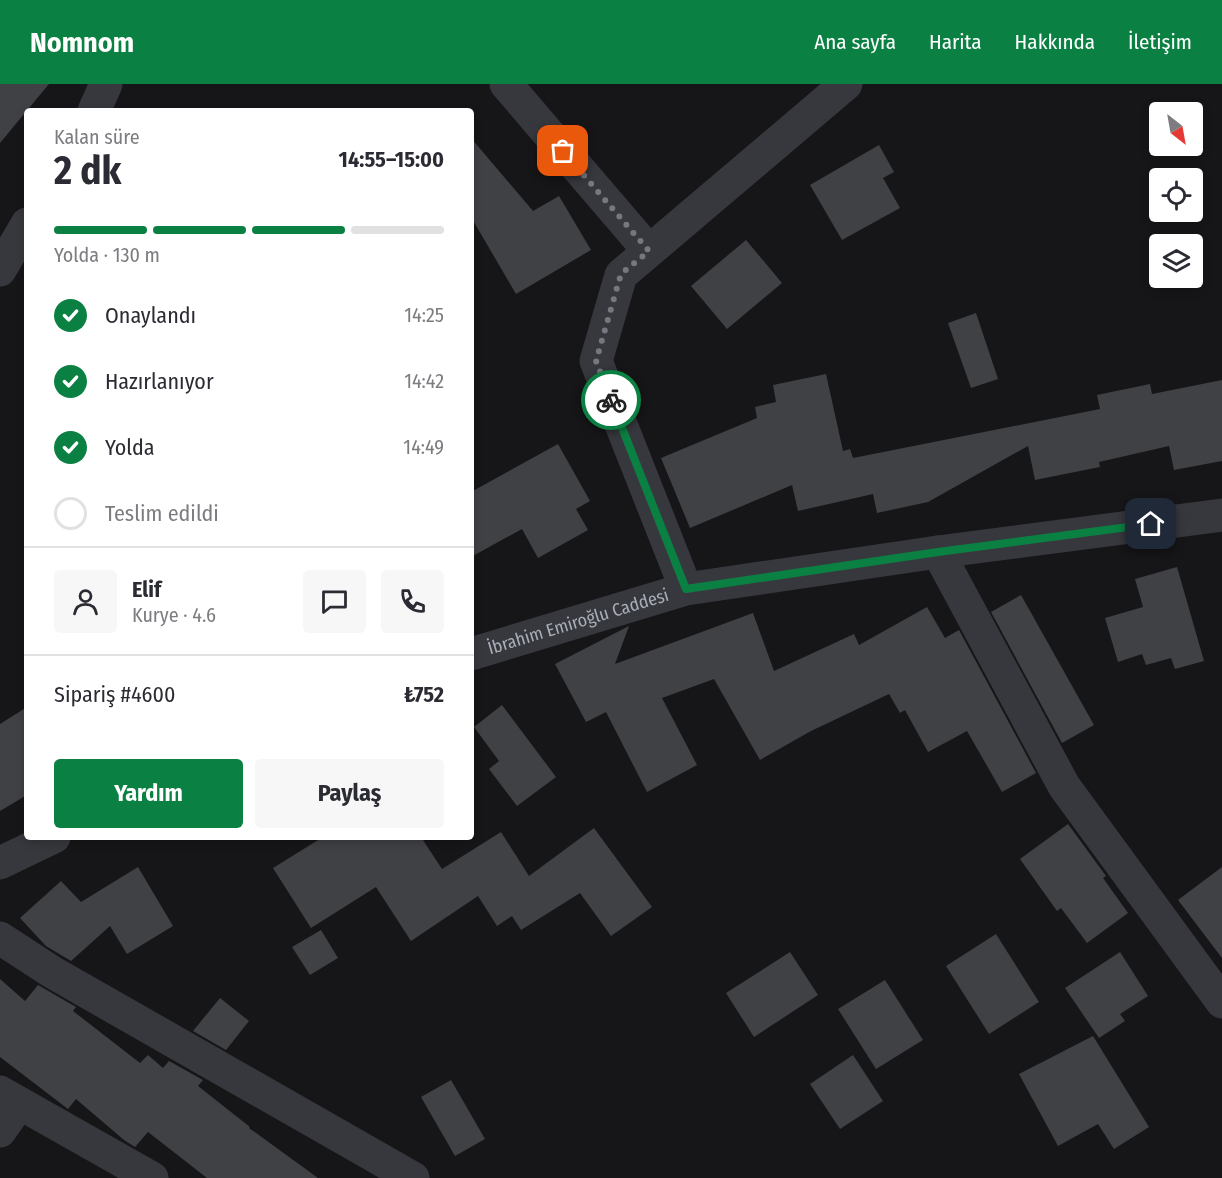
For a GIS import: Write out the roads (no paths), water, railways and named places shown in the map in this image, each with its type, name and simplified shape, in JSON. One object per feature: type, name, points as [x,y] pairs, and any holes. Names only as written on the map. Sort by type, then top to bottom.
[{"type":"street","points":[[95,108],[106,84]]},
{"type":"street","points":[[506,84],[649,251]]},
{"type":"street","points":[[686,589],[596,361],[621,274],[846,84]]},
{"type":"street","points":[[0,270],[24,229]]},
{"type":"street","name":"İbrahim Emiroğlu Caddesi","points":[[474,653],[686,589],[938,552],[1222,515]]},
{"type":"street","points":[[938,552],[1064,786],[1222,1002]]},
{"type":"street","points":[[0,863],[48,840]]},
{"type":"street","points":[[0,938],[52,972],[413,1178]]},
{"type":"street","points":[[0,1131],[10,1098],[152,1178]]}]
